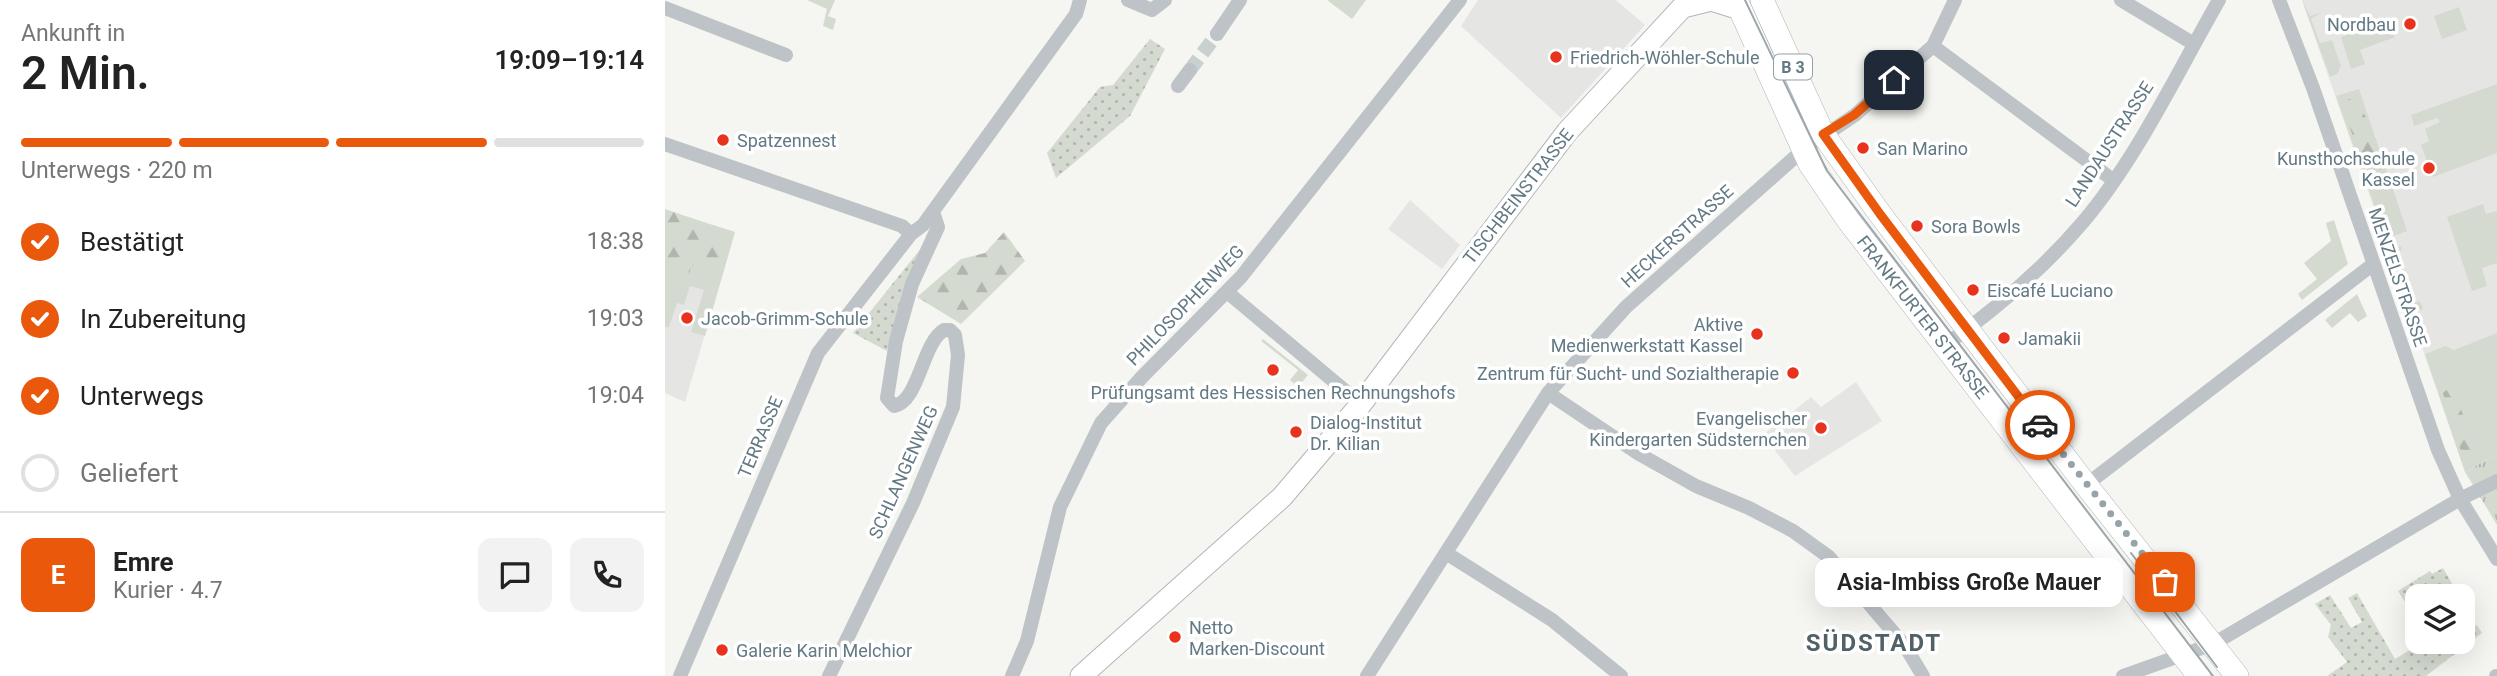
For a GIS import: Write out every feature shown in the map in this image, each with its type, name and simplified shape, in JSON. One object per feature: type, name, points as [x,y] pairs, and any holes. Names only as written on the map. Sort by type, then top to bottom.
[{"type":"main road","name":"FRANKFURTER STRASSE","points":[[1762,0],[1823,134],[1880,214],[2086,485],[2238,676]]},
{"type":"main road","points":[[1686,4],[1711,1],[1738,5]]},
{"type":"main road","name":"TISCHBEINSTRASSE","points":[[1080,676],[1282,496],[1361,404],[1567,132],[1686,4]]},
{"type":"main road","name":"FRANKFURTER STRASSE","points":[[1738,5],[1803,150],[1848,220],[2199,676]]},
{"type":"street","name":"TERRASSE","points":[[680,676],[818,353],[911,234],[923,225],[933,212],[1060,38],[1076,14],[1080,0]]},
{"type":"street","points":[[1128,0],[1152,10],[1165,0]]},
{"type":"street","points":[[1217,34],[1240,0]]},
{"type":"street","name":"PHILOSOPHENWEG","points":[[1012,676],[1027,640],[1060,507],[1101,423],[1141,378],[1227,292],[1423,51],[1460,0]]},
{"type":"street","name":"HECKERSTRASSE","points":[[1367,676],[1548,393],[1626,307],[1803,150],[1854,115],[1933,46],[1955,0]]},
{"type":"street","points":[[2121,0],[2194,44]]},
{"type":"street","name":"LANDAUSTRASSE","points":[[1944,346],[2042,266],[2084,220],[2113,180],[2219,0]]},
{"type":"street","name":"MENZELSTRASSE","points":[[2279,0],[2313,89],[2438,450],[2460,499],[2497,559]]},
{"type":"street","points":[[665,8],[786,55]]},
{"type":"street","points":[[1933,46],[2113,180]]},
{"type":"street","points":[[1178,86],[1190,70]]},
{"type":"street","points":[[665,144],[902,226],[911,234]]},
{"type":"street","name":"SCHLANGENWEG","points":[[829,676],[913,503],[956,397],[957,343],[950,330],[944,330],[932,345],[906,400],[894,406],[887,398],[896,341],[912,284],[938,228],[933,212]]},
{"type":"street","points":[[2086,485],[2372,265]]},
{"type":"street","points":[[1227,292],[1361,404]]},
{"type":"street","points":[[1548,393],[1639,454],[1696,486],[1749,508],[1793,531],[1829,557],[1905,646],[1923,676]]},
{"type":"street","points":[[2123,676],[2213,644],[2460,499],[2497,481]]},
{"type":"street","points":[[1446,552],[1552,621],[1621,676]]},
{"type":"shaded area","name":"Friedrich-Wöhler-Schule","points":[[1478,0],[1616,0],[1645,25],[1561,118],[1461,26]]},
{"type":"shaded area","name":"Kunsthochschule Kassel","points":[[2302,0],[2497,0],[2497,454],[2465,472]]},
{"type":"shaded area","points":[[1410,200],[1460,245],[1442,269],[1388,229]]},
{"type":"shaded area","name":"Jacob-Grimm-Schule","points":[[665,210],[735,232],[685,402],[665,393]]},
{"type":"shaded area","name":"Evangelischer Kindergarten Südsternchen","points":[[1856,382],[1882,421],[1795,476],[1763,435],[1811,397],[1821,407]]},
{"type":"green space","points":[[807,0],[835,0],[828,16],[836,19],[833,30],[823,26],[827,9]]},
{"type":"green space","points":[[1327,0],[1366,0],[1352,19]]},
{"type":"green space","points":[[2302,0],[2310,16],[2322,12],[2311,19],[2320,43],[2332,40],[2341,66],[2337,74],[2330,77]]},
{"type":"green space","points":[[2459,7],[2467,30],[2442,39],[2434,16]]},
{"type":"green space","points":[[2389,20],[2395,37],[2360,50],[2365,64],[2351,69],[2341,37]]},
{"type":"green space","points":[[1150,39],[1165,49],[1130,116],[1056,178],[1047,153],[1100,87],[1113,85]]},
{"type":"green space","points":[[2497,84],[2497,153],[2433,177],[2421,145],[2429,141],[2425,129],[2440,122],[2437,118],[2414,126],[2411,115]]},
{"type":"green space","points":[[2359,89],[2407,231],[2386,239],[2336,96]]},
{"type":"green space","points":[[2348,99],[2358,101],[2371,131],[2379,155],[2381,186],[2375,186],[2355,142],[2348,118]]},
{"type":"green space","points":[[2483,204],[2486,214],[2497,211],[2497,263],[2482,268],[2487,286],[2472,291],[2447,217]]},
{"type":"green space","points":[[665,209],[706,223],[710,232],[702,238],[725,250],[727,261],[713,270],[691,265],[690,272],[685,274],[679,265],[675,268],[665,265]]},
{"type":"green space","name":"Jacob-Grimm-Schule","points":[[665,210],[735,232],[705,336],[691,332],[704,290],[690,286],[684,305],[677,303],[669,327],[665,327]]},
{"type":"green space","points":[[2334,220],[2348,264],[2302,300],[2298,294],[2317,279],[2304,263],[2331,241],[2326,223]]},
{"type":"green space","points":[[1004,232],[1025,261],[961,324],[917,297],[961,259],[985,253]]},
{"type":"green space","points":[[2401,246],[2402,250],[2393,253],[2411,304],[2420,301],[2423,309],[2414,312],[2415,322],[2390,250]]},
{"type":"green space","points":[[922,247],[907,282],[887,351],[853,333]]},
{"type":"green space","points":[[2357,294],[2367,316],[2358,322],[2350,313],[2332,328],[2325,320]]},
{"type":"green space","points":[[2497,333],[2497,454],[2465,472],[2425,354],[2445,346],[2454,350]]},
{"type":"green space","points":[[1263,339],[1308,375],[1298,387],[1290,380],[1298,370],[1261,341]]},
{"type":"green space","points":[[2457,381],[2465,386],[2460,407],[2470,433],[2493,436],[2497,448],[2479,459],[2463,458],[2443,393]]},
{"type":"green space","points":[[2497,454],[2497,525],[2465,472]]},
{"type":"green space","points":[[2443,568],[2452,584],[2409,584],[2430,571],[2432,574]]},
{"type":"green space","points":[[2405,587],[2405,602],[2398,591]]},
{"type":"green space","points":[[2357,593],[2395,659],[2405,653],[2455,654],[2426,676],[2327,676],[2347,662],[2328,637],[2331,625],[2315,604],[2330,595],[2351,628],[2362,622],[2348,598]]},
{"type":"green space","points":[[2477,625],[2482,633],[2475,638],[2475,626]]},
{"type":"tunnel","points":[[1190,70],[1217,34]]},
{"type":"tram line","points":[[1745,0],[1827,171],[2213,676]]},
{"type":"tram line","points":[[2131,553],[2217,667]]},
{"type":"way so far","points":[[2040,425],[2165,582]]},
{"type":"place","name":"Nordbau","points":[[2410,24]]},
{"type":"place","name":"Friedrich-Wöhler-Schule","points":[[1556,57]]},
{"type":"place","name":"Spatzennest","points":[[723,140]]},
{"type":"place","name":"San Marino","points":[[1863,148]]},
{"type":"place","name":"Kunsthochschule Kassel","points":[[2429,168]]},
{"type":"place","name":"Sora Bowls","points":[[1917,226]]},
{"type":"place","name":"Eiscafé Luciano","points":[[1973,290]]},
{"type":"place","name":"Jacob-Grimm-Schule","points":[[687,318]]},
{"type":"place","name":"Aktive Medienwerkstatt Kassel","points":[[1757,334]]},
{"type":"place","name":"Jamakii","points":[[2004,338]]},
{"type":"place","name":"Prüfungsamt des Hessischen Rechnungshofs","points":[[1273,370]]},
{"type":"place","name":"Zentrum für Sucht- und Sozialtherapie","points":[[1793,373]]},
{"type":"place","name":"Evangelischer Kindergarten Südsternchen","points":[[1821,428]]},
{"type":"place","name":"Dialog-Institut Dr. Kilian","points":[[1296,432]]},
{"type":"place","name":"Asia-Imbiss Große Mauer","points":[[2165,582]]},
{"type":"place","name":"Netto Marken-Discount","points":[[1175,637]]},
{"type":"place","name":"Galerie Karin Melchior","points":[[722,650]]},
{"type":"district","name":"SÜDSTADT","points":[[1874,643]]},
{"type":"route","points":[[1894,80],[1854,115],[1823,134],[1880,214],[2040,425]]}]
